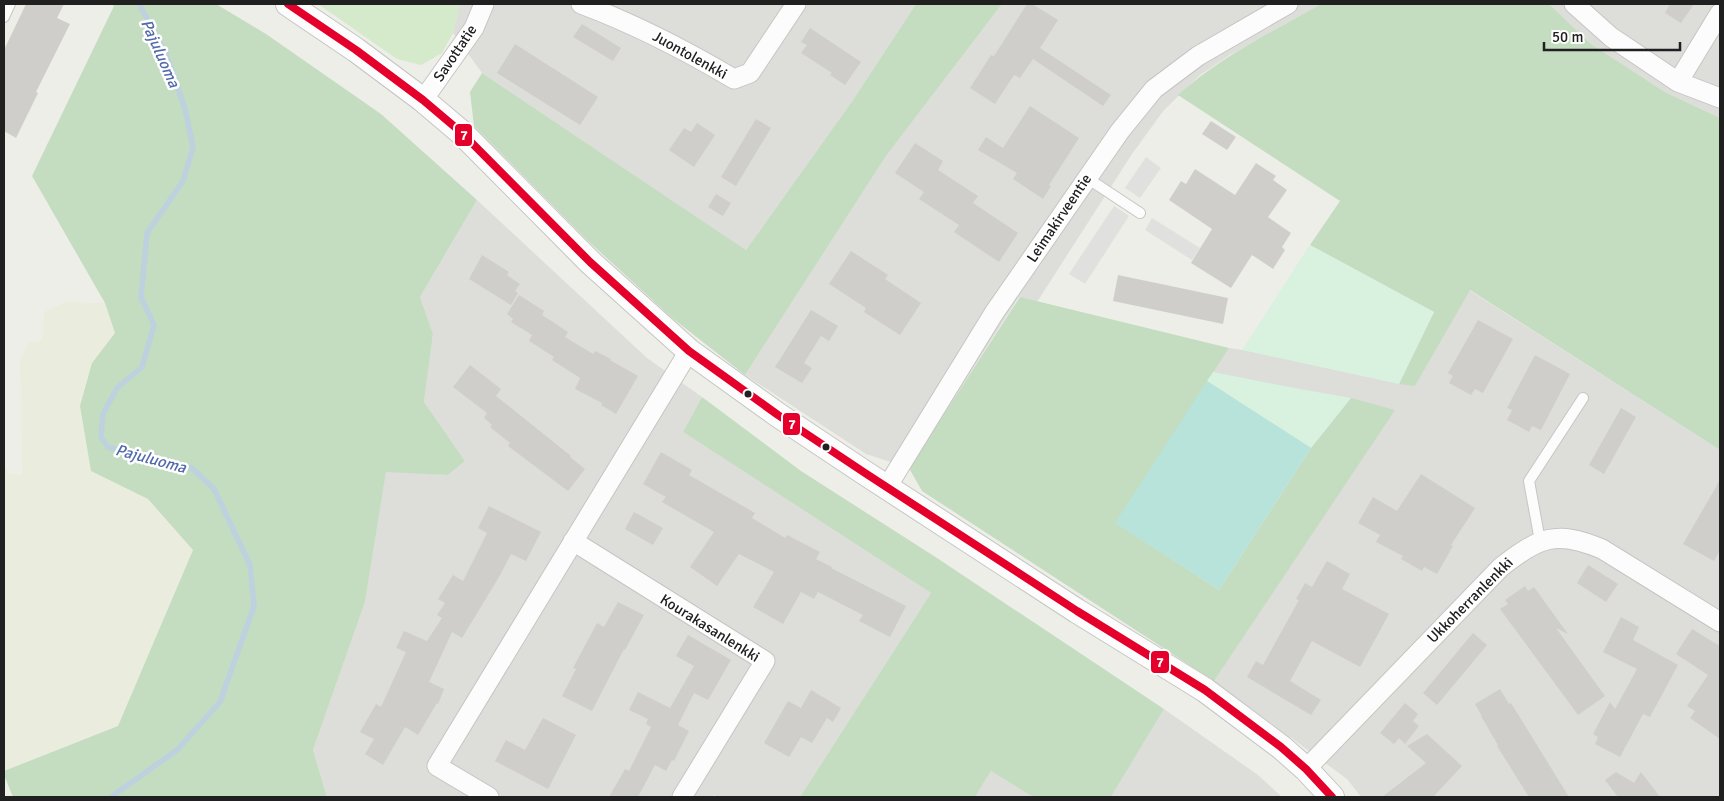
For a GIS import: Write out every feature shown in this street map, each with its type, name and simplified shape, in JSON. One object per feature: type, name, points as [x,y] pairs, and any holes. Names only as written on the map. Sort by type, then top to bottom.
[{"type":"street","points":[[288,4],[356,50],[423,100],[462,133],[590,262],[689,351],[778,415],[887,487],[1077,611],[1205,690],[1281,746],[1332,797]]},
{"type":"street","name":"Savottatie","points":[[423,100],[474,28],[484,4]]},
{"type":"street","name":"Juontolenkki","points":[[581,4],[648,31],[691,53],[734,79],[750,73],[796,4]]},
{"type":"street","name":"Leimakirveentie","points":[[887,487],[994,313],[1120,131],[1154,89],[1198,56],[1288,4]]},
{"type":"street","points":[[1574,4],[1611,37],[1678,82],[1720,98]]},
{"type":"street","points":[[1678,82],[1720,13]]},
{"type":"street","points":[[489,797],[437,766],[689,351]]},
{"type":"street","name":"Ukkoherranlenkki","points":[[1306,769],[1500,567],[1525,548],[1540,541],[1557,538],[1582,540],[1602,549],[1720,622]]},
{"type":"street","name":"Kourakasanlenkki","points":[[573,541],[765,661],[682,797]]},
{"type":"lane","points":[[4,17],[10,4]]},
{"type":"lane","points":[[1087,178],[1140,213]]},
{"type":"lane","points":[[1540,541],[1529,481],[1583,398]]},
{"type":"shaded area","points":[[460,4],[916,4],[853,100],[746,250],[482,73],[453,33]]},
{"type":"shaded area","points":[[1002,4],[1321,4],[1230,55],[1200,75],[1164,110],[1132,154],[1037,302],[1019,297],[909,468],[866,454],[745,375],[886,156]]},
{"type":"shaded area","points":[[1549,4],[1720,4],[1720,118],[1665,92],[1591,44]]},
{"type":"shaded area","points":[[1146,157],[1161,168],[1140,198],[1125,188]]},
{"type":"shaded area","points":[[477,200],[647,358],[702,397],[683,432],[931,593],[800,797],[718,797],[714,795],[712,797],[327,797],[313,750],[365,602],[386,471],[448,475],[465,461],[424,402],[433,334],[420,297]]},
{"type":"shaded area","points":[[1114,206],[1129,216],[1085,284],[1069,274]]},
{"type":"shaded area","points":[[1152,218],[1200,248],[1192,260],[1145,230]]},
{"type":"shaded area","points":[[1310,245],[1434,312],[1415,386],[1469,290],[1720,450],[1720,797],[1361,797],[1347,779],[1214,681],[1394,410],[1311,448],[1115,523],[1229,348],[1243,350]]},
{"type":"shaded area","points":[[1207,381],[1311,448],[1219,590],[1115,523]]},
{"type":"shaded area","points":[[1164,709],[1258,775],[1282,797],[1111,797]]},
{"type":"shaded area","points":[[991,771],[1033,797],[975,797]]},
{"type":"green space","points":[[111,4],[216,4],[266,34],[381,114],[477,200],[420,297],[433,334],[424,402],[465,461],[448,475],[386,472],[365,602],[313,750],[327,797],[13,797],[4,775],[4,771],[118,726],[193,550],[148,499],[91,471],[80,406],[92,363],[115,333],[105,303],[32,176],[114,6]]},
{"type":"green space","points":[[318,4],[460,4],[453,33],[442,53],[421,65],[397,59]]},
{"type":"green space","points":[[916,4],[1002,4],[886,156],[745,375],[671,317],[586,239],[474,126],[470,92],[482,73],[746,250],[853,100]]},
{"type":"green space","points":[[1321,4],[1549,4],[1591,44],[1665,92],[1720,118],[1720,450],[1470,290],[1415,386],[1399,384],[1434,312],[1310,245],[1340,201],[1178,95],[1194,81],[1229,57]]},
{"type":"green space","points":[[1310,245],[1434,312],[1399,384],[1242,350]]},
{"type":"green space","points":[[1020,297],[1229,348],[1116,523],[1219,590],[1311,448],[1351,398],[1395,410],[1214,681],[922,491],[909,468]]},
{"type":"green space","points":[[65,302],[105,303],[115,333],[92,363],[91,471],[148,499],[193,550],[118,726],[4,771],[4,463],[8,473],[22,475],[20,361],[29,342],[42,340],[44,312]]},
{"type":"green space","points":[[1213,372],[1351,398],[1311,448],[1207,381]]},
{"type":"green space","points":[[702,397],[801,471],[937,558],[1164,709],[1111,797],[1033,797],[991,771],[975,797],[800,797],[931,593],[683,432]]},
{"type":"building","points":[[26,4],[64,4],[57,18],[70,24],[36,92],[38,93],[16,138],[4,131],[4,50]]},
{"type":"building","points":[[1027,4],[1032,4],[1058,20],[1040,48],[1111,95],[1103,106],[1033,59],[1020,78],[1014,75],[995,104],[970,88],[991,55],[994,56]]},
{"type":"building","points":[[1670,4],[1694,4],[1681,23],[1665,13]]},
{"type":"building","points":[[582,24],[621,48],[613,61],[573,37]]},
{"type":"building","points":[[810,28],[861,62],[845,85],[830,75],[832,73],[801,53],[807,45],[801,42]]},
{"type":"building","points":[[515,44],[598,97],[580,125],[497,73]]},
{"type":"building","points":[[1030,106],[1079,138],[1049,185],[1051,186],[1043,199],[1013,179],[1017,173],[978,150],[986,137],[1003,148]]},
{"type":"building","points":[[756,119],[771,128],[736,186],[721,177]]},
{"type":"building","points":[[1211,121],[1236,137],[1227,150],[1202,134]]},
{"type":"building","points":[[697,123],[715,135],[694,167],[669,150],[684,128],[691,132]]},
{"type":"building","points":[[915,143],[943,161],[938,170],[978,196],[973,203],[1018,233],[999,262],[954,232],[959,225],[919,199],[924,192],[895,173]]},
{"type":"building","points":[[1256,163],[1276,176],[1273,180],[1287,190],[1268,217],[1291,233],[1282,247],[1285,250],[1273,269],[1252,255],[1231,288],[1191,263],[1212,229],[1169,200],[1181,181],[1186,184],[1195,169],[1235,195]]},
{"type":"building","points":[[716,194],[731,203],[723,216],[708,207]]},
{"type":"building","points":[[851,251],[888,275],[885,279],[921,303],[900,335],[864,312],[866,308],[829,284]]},
{"type":"building","points":[[482,255],[509,272],[507,275],[520,284],[515,291],[518,293],[511,305],[469,279]]},
{"type":"building","points":[[1118,275],[1228,298],[1223,324],[1113,301]]},
{"type":"building","points":[[519,295],[544,311],[542,315],[568,332],[565,337],[593,354],[595,351],[611,359],[638,376],[616,414],[601,405],[602,403],[575,389],[580,378],[552,360],[554,357],[529,341],[532,335],[511,322],[513,319],[507,314]]},
{"type":"building","points":[[811,310],[838,326],[829,341],[821,336],[804,363],[812,368],[802,383],[775,367]]},
{"type":"building","points":[[1478,320],[1513,339],[1483,393],[1475,389],[1471,395],[1449,383],[1453,376],[1448,373]]},
{"type":"building","points":[[1535,355],[1570,374],[1541,430],[1532,426],[1529,432],[1507,420],[1512,410],[1507,408]]},
{"type":"building","points":[[470,365],[501,389],[496,396],[585,469],[568,491],[508,446],[510,443],[490,427],[492,425],[484,418],[487,413],[453,387]]},
{"type":"building","points":[[1621,408],[1636,417],[1604,474],[1589,465]]},
{"type":"building","points":[[661,452],[692,470],[689,475],[755,513],[752,518],[785,538],[787,535],[820,552],[816,559],[906,606],[890,637],[859,621],[863,615],[818,592],[814,599],[801,592],[783,624],[753,607],[774,572],[739,554],[717,586],[690,567],[714,532],[662,502],[666,497],[643,484]]},
{"type":"building","points":[[1421,474],[1475,508],[1451,545],[1453,546],[1437,574],[1424,567],[1422,571],[1401,559],[1403,556],[1376,542],[1380,535],[1358,523],[1373,497],[1397,511]]},
{"type":"building","points":[[1720,480],[1720,550],[1714,561],[1683,544]]},
{"type":"building","points":[[489,506],[541,532],[526,561],[511,554],[462,638],[452,632],[429,682],[444,689],[438,704],[418,735],[405,727],[383,765],[365,754],[374,739],[360,732],[376,704],[381,707],[406,652],[396,648],[404,631],[427,641],[442,618],[437,615],[445,603],[438,599],[453,575],[463,581],[487,533],[478,528]]},
{"type":"building","points":[[634,512],[663,528],[653,545],[625,529]]},
{"type":"building","points":[[1327,561],[1350,574],[1342,589],[1389,614],[1360,667],[1312,641],[1290,681],[1321,700],[1311,715],[1247,677],[1256,661],[1263,665],[1299,600],[1296,599],[1305,583],[1312,587]]},
{"type":"building","points":[[1588,565],[1618,584],[1606,602],[1577,583]]},
{"type":"building","points":[[1525,586],[1528,591],[1534,587],[1568,634],[1556,628],[1605,696],[1578,715],[1500,609],[1508,604],[1505,600]]},
{"type":"building","points":[[618,602],[644,615],[592,711],[562,696],[576,669],[573,668],[597,623],[604,627]]},
{"type":"building","points":[[1621,617],[1639,627],[1633,640],[1678,665],[1650,717],[1643,714],[1620,757],[1595,744],[1598,737],[1593,734],[1610,702],[1615,709],[1637,669],[1603,652]]},
{"type":"building","points":[[1692,629],[1720,646],[1720,739],[1690,718],[1695,711],[1687,706],[1708,675],[1676,654]]},
{"type":"building","points":[[1473,633],[1487,645],[1437,705],[1423,693]]},
{"type":"building","points":[[688,635],[731,660],[708,700],[694,693],[678,725],[689,731],[674,761],[672,760],[666,771],[655,765],[638,797],[609,797],[625,769],[629,771],[651,727],[646,724],[648,719],[629,710],[638,692],[670,708],[694,666],[676,656]]},
{"type":"building","points":[[1500,689],[1509,704],[1511,703],[1569,797],[1529,797],[1497,746],[1475,704]]},
{"type":"building","points":[[811,690],[841,708],[833,722],[827,718],[812,743],[801,737],[789,757],[764,743],[788,701],[801,708]]},
{"type":"building","points":[[1405,703],[1418,714],[1413,721],[1419,726],[1405,744],[1399,738],[1394,744],[1380,733]]},
{"type":"building","points":[[543,718],[576,735],[548,789],[495,761],[506,740],[525,750]]},
{"type":"building","points":[[1427,734],[1462,766],[1433,797],[1382,797],[1426,763],[1407,746]]},
{"type":"building","points":[[1616,772],[1634,783],[1641,772],[1660,797],[1618,797],[1605,780]]},
{"type":"waterway","name":"Pajuluoma","points":[[112,797],[177,750],[220,702],[254,606],[250,565],[214,489],[193,469],[108,447],[101,437],[103,414],[117,388],[142,367],[154,325],[141,297],[147,233],[183,181],[193,147],[185,109],[166,54],[139,4]]},
{"type":"transit line","name":"7","points":[[288,4],[356,50],[423,100],[462,133],[590,262],[689,351],[778,415],[865,473],[1077,611],[1205,690],[1281,747],[1306,769],[1332,797]]}]
